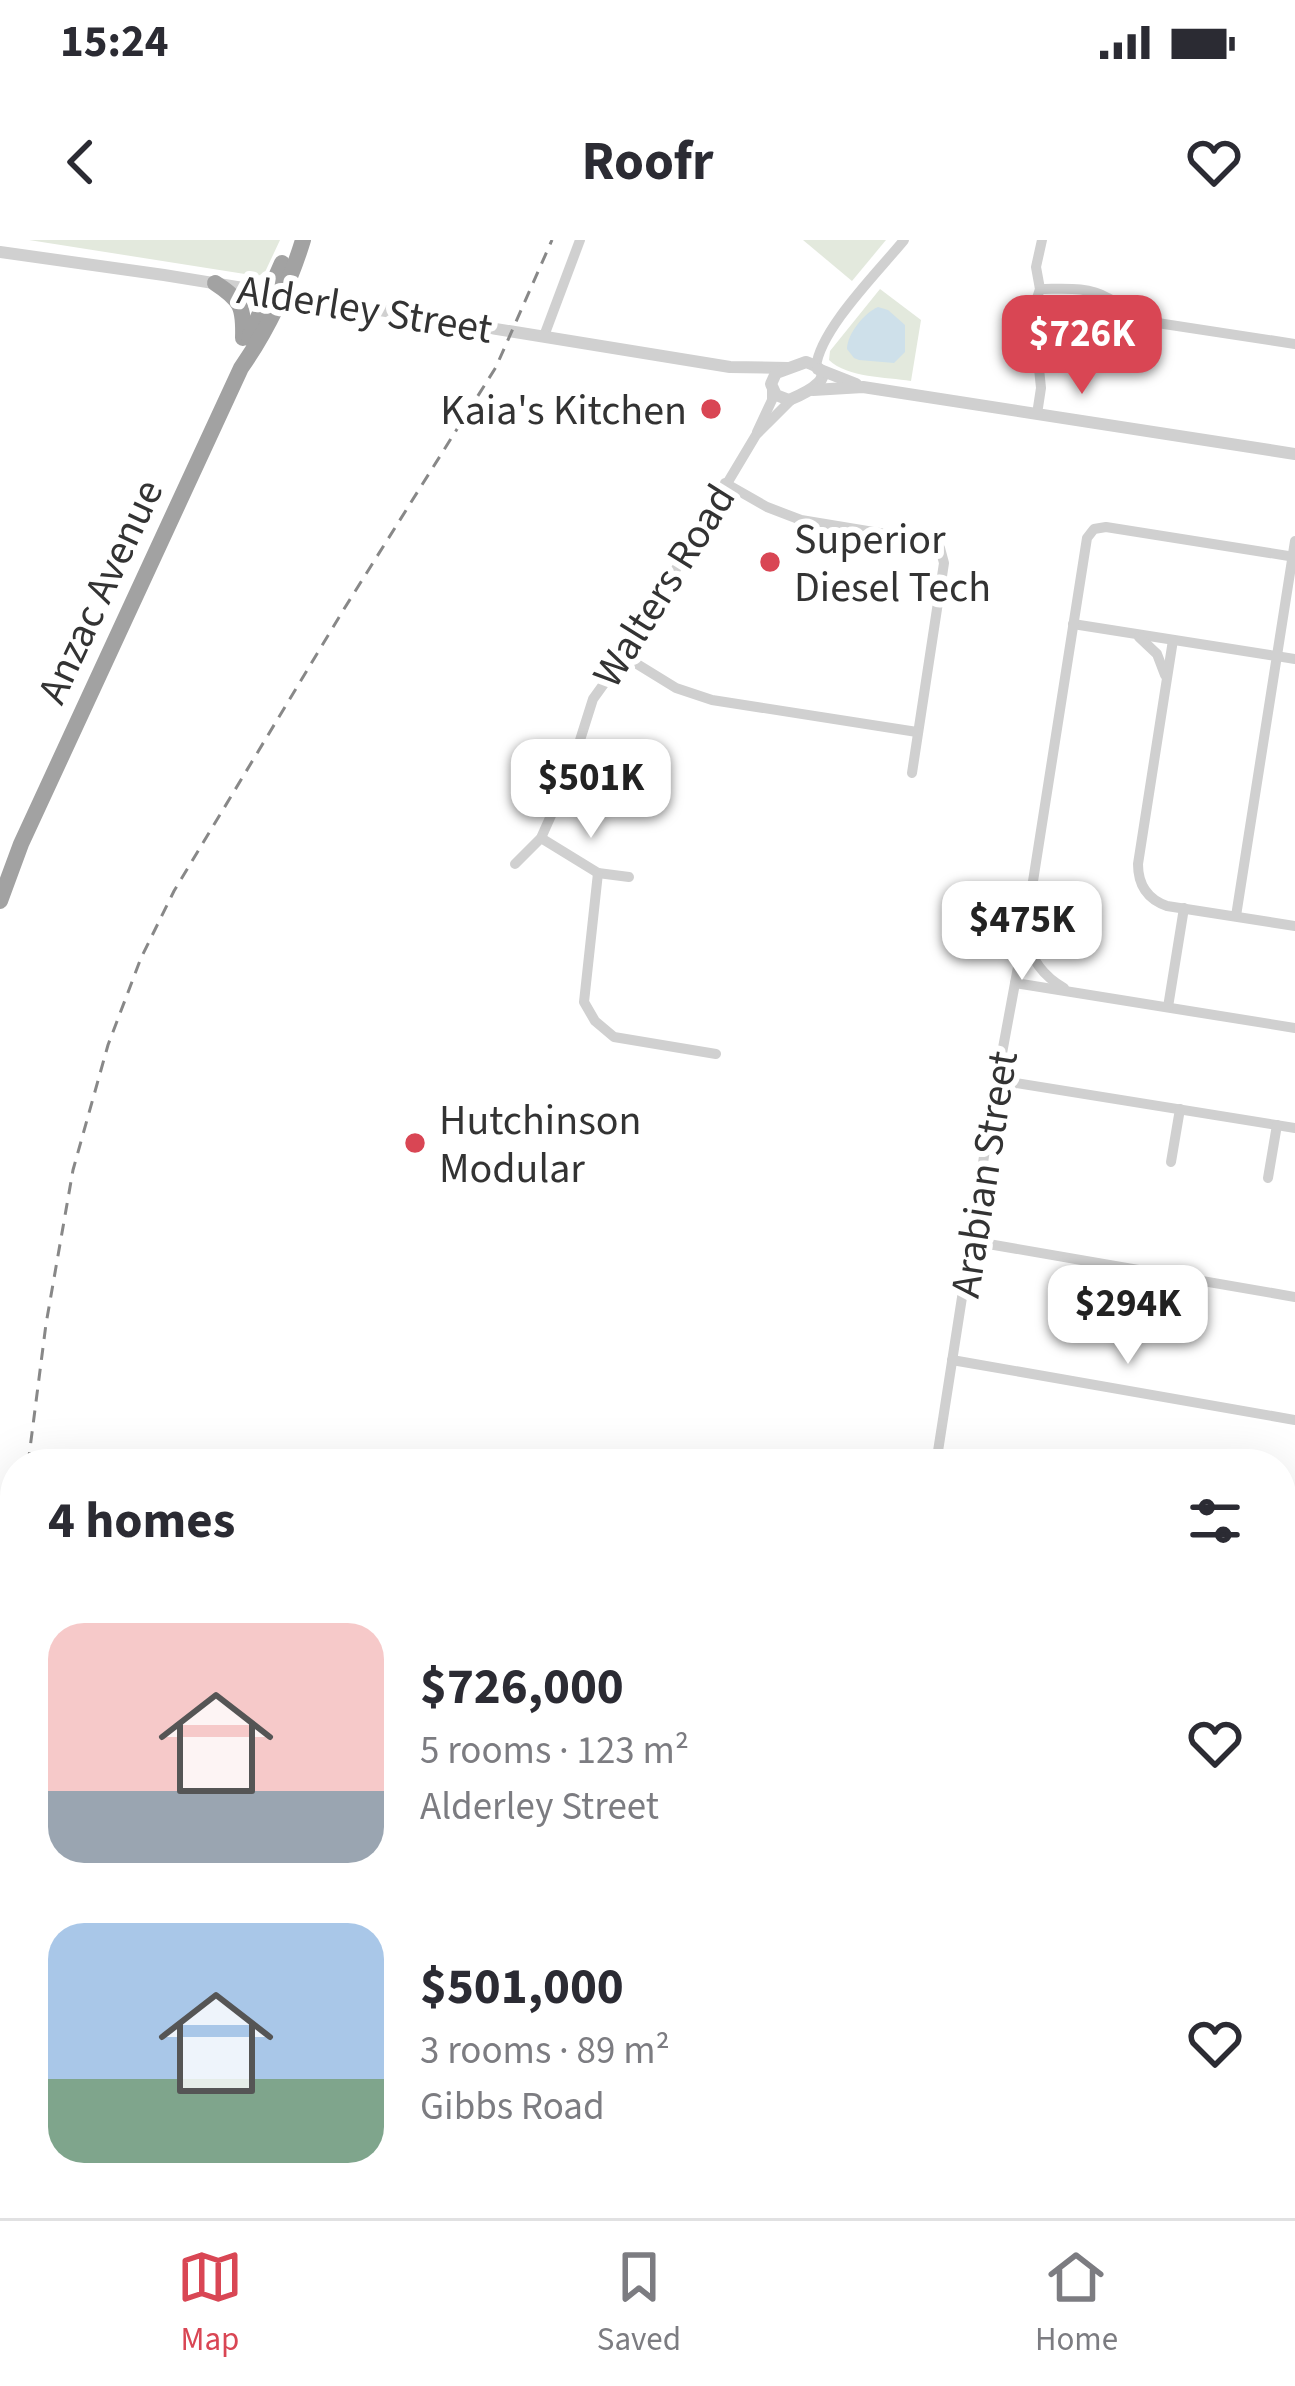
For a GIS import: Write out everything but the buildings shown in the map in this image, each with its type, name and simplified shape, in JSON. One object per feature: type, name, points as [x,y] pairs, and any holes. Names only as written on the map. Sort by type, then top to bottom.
[{"type":"highway","name":"Anzac Avenue","points":[[0,901],[21,844],[242,360],[254,350],[293,240]]},
{"type":"highway","name":"Anzac Avenue","points":[[274,293],[303,240]]},
{"type":"highway","points":[[215,283],[241,309],[242,360]]},
{"type":"highway","name":"Anzac Avenue","points":[[0,872],[21,844]]},
{"type":"street","points":[[544,336],[580,240]]},
{"type":"street","points":[[904,240],[830,330],[794,365],[774,376],[772,388],[781,398],[792,399],[813,390],[862,387],[1295,454]]},
{"type":"street","points":[[1037,414],[1041,371],[1033,310],[1040,289],[1036,267],[1042,240]]},
{"type":"street","name":"Alderley Street","points":[[0,252],[730,367],[759,376],[772,388]]},
{"type":"street","points":[[1040,289],[1087,290],[1151,322],[1295,344]]},
{"type":"street","points":[[813,390],[820,380],[819,349],[830,330]]},
{"type":"street","points":[[794,365],[809,362],[862,387]]},
{"type":"street","name":"Alderley Street","points":[[730,367],[794,365]]},
{"type":"street","name":"Walters Road","points":[[515,864],[541,838],[569,775],[593,699],[624,656],[756,435],[772,400],[772,388]]},
{"type":"street","name":"Walters Road","points":[[756,435],[792,399]]},
{"type":"street","points":[[725,483],[766,507],[801,520],[922,540],[940,548],[944,562],[912,772]]},
{"type":"street","name":"Arabian Street","points":[[938,1449],[1086,542],[1093,530],[1106,527],[1294,557]]},
{"type":"street","points":[[1236,916],[1295,541]]},
{"type":"street","points":[[1073,624],[1295,659]]},
{"type":"street","points":[[1131,633],[1157,654],[1166,684]]},
{"type":"street","points":[[1172,640],[1138,870],[1143,889],[1161,904],[1295,926]]},
{"type":"street","points":[[624,656],[676,688],[712,700],[917,733]]},
{"type":"street","points":[[541,838],[598,873],[629,878]]},
{"type":"street","points":[[598,873],[584,1002],[595,1021],[614,1037],[716,1054]]},
{"type":"street","points":[[1168,1007],[1184,908]]},
{"type":"street","points":[[1025,928],[1041,971],[1076,993]]},
{"type":"street","points":[[1016,983],[1295,1028]]},
{"type":"street","points":[[997,1080],[1295,1128]]},
{"type":"street","points":[[1171,1162],[1180,1109]]},
{"type":"street","points":[[1268,1178],[1277,1125]]},
{"type":"street","points":[[970,1241],[1295,1297]]},
{"type":"street","points":[[952,1360],[1295,1420]]},
{"type":"shaded area","points":[[29,240],[280,240],[265,272],[258,276]]},
{"type":"shaded area","points":[[803,240],[886,240],[852,281]]},
{"type":"shaded area","points":[[880,289],[921,320],[911,381],[857,374],[829,360],[830,351]]},
{"type":"water","points":[[878,307],[905,325],[905,352],[894,363],[859,360],[847,349],[857,325]]},
{"type":"railway","points":[[30,1449],[73,1170],[108,1045],[141,958],[174,891],[496,367],[552,240]]},
{"type":"place","name":"Kaia's Kitchen","points":[[711,409]]},
{"type":"place","name":"Superior Diesel Tech","points":[[770,562]]},
{"type":"place","name":"Hutchinson Modular","points":[[415,1143]]}]
